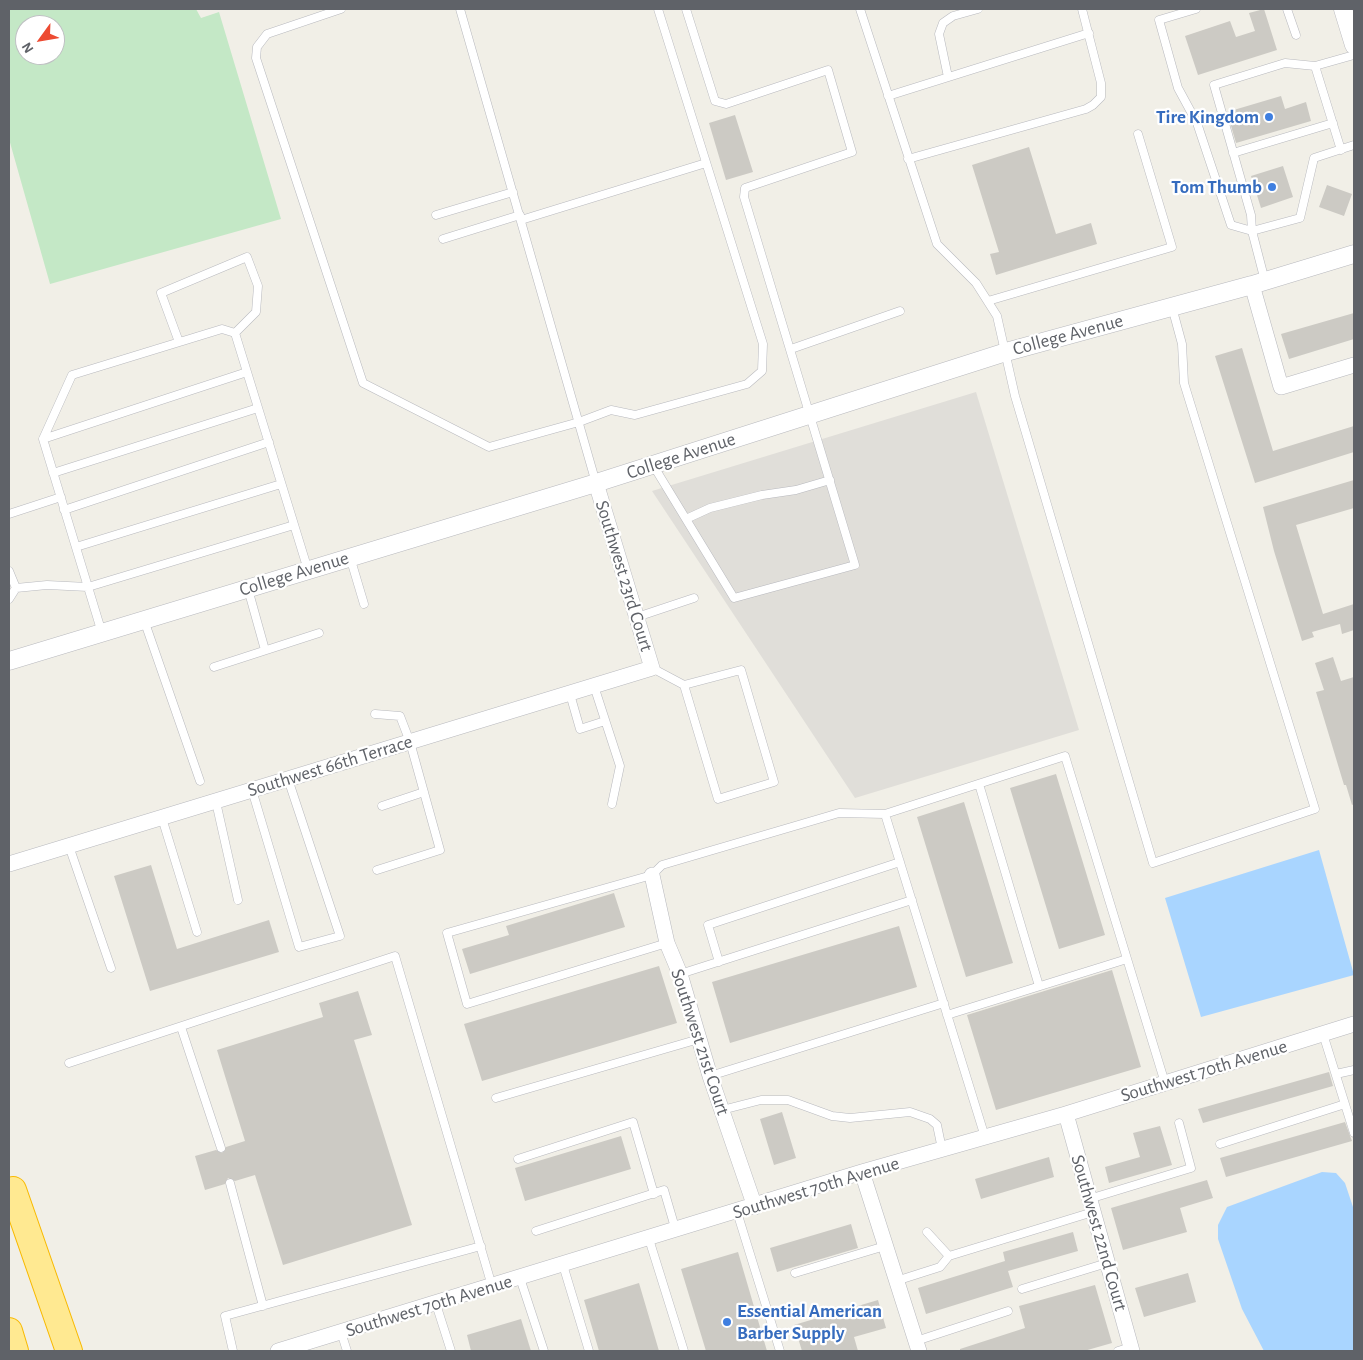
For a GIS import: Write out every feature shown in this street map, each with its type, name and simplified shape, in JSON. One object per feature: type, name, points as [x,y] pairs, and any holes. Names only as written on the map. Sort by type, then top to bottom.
[{"type":"highway","points":[[14,1190],[69,1351]]},
{"type":"highway","points":[[9,1331],[15,1351]]},
{"type":"street","points":[[1343,9],[1354,45]]},
{"type":"street","name":"College Avenue","points":[[9,661],[596,483],[1006,352],[1259,283],[1354,254]]},
{"type":"street","points":[[1259,283],[1281,387],[1354,365]]},
{"type":"street","name":"Southwest 23rd Court","points":[[596,483],[652,668]]},
{"type":"street","name":"Southwest 66th Terrace","points":[[9,864],[652,668]]},
{"type":"street","name":"Southwest 21st Court","points":[[652,875],[667,943],[680,974],[710,1076],[755,1207]]},
{"type":"street","name":"Southwest 70th Avenue","points":[[278,1351],[755,1207],[862,1172],[1066,1114],[1354,1024]]},
{"type":"street","name":"Southwest 22nd Court","points":[[1066,1114],[1107,1263],[1127,1350]]},
{"type":"street","points":[[862,1172],[918,1346]]},
{"type":"lane","points":[[341,9],[267,34],[257,47],[256,58],[363,383],[489,447],[579,422],[611,410],[635,414],[747,384],[762,371],[763,344],[658,9]]},
{"type":"lane","points":[[460,9],[596,483]]},
{"type":"lane","points":[[653,465],[734,598],[855,565],[744,197],[745,188],[852,152],[828,70],[726,104],[715,100],[686,9]]},
{"type":"lane","points":[[860,9],[937,244],[976,283],[997,316],[1015,396],[1153,863],[1315,809],[1184,383],[1182,344],[1172,307]]},
{"type":"lane","points":[[948,77],[939,34],[942,24],[953,16],[978,9]]},
{"type":"lane","points":[[908,159],[1086,109],[1093,105],[1101,97],[1101,83],[1082,9]]},
{"type":"lane","points":[[1196,9],[1158,20],[1178,88],[1197,123],[1231,225],[1252,231],[1300,218],[1314,158],[1354,146]]},
{"type":"lane","points":[[1287,9],[1296,36]]},
{"type":"lane","points":[[888,96],[1089,33]]},
{"type":"lane","points":[[1259,283],[1251,215],[1214,85],[1285,62],[1315,66],[1354,55]]},
{"type":"lane","points":[[1315,66],[1341,150]]},
{"type":"lane","points":[[1233,153],[1333,123]]},
{"type":"lane","points":[[988,302],[1172,247],[1138,134]]},
{"type":"lane","points":[[443,239],[706,163]]},
{"type":"lane","points":[[436,215],[513,192]]},
{"type":"lane","points":[[179,342],[161,293],[247,257],[258,286],[256,312],[236,333]]},
{"type":"lane","points":[[791,349],[900,311]]},
{"type":"lane","points":[[102,633],[42,439],[72,375],[222,329],[236,333]]},
{"type":"lane","points":[[236,333],[308,570]]},
{"type":"lane","points":[[42,439],[247,372]]},
{"type":"lane","points":[[53,473],[258,408]]},
{"type":"lane","points":[[64,510],[269,442]]},
{"type":"lane","points":[[686,518],[710,508],[762,495],[796,490],[830,480]]},
{"type":"lane","points":[[76,547],[282,484]]},
{"type":"lane","points":[[9,514],[61,498]]},
{"type":"lane","points":[[16,588],[47,585],[88,587],[294,524]]},
{"type":"lane","points":[[350,557],[364,604]]},
{"type":"lane","points":[[9,571],[16,588]]},
{"type":"lane","points":[[9,599],[16,588]]},
{"type":"lane","points":[[248,588],[265,650]]},
{"type":"lane","points":[[637,617],[694,598]]},
{"type":"lane","points":[[144,620],[200,781]]},
{"type":"lane","points":[[214,667],[319,633]]},
{"type":"lane","points":[[652,668],[684,685],[741,670],[774,782],[718,799],[684,685]]},
{"type":"lane","points":[[594,686],[620,766],[612,804]]},
{"type":"lane","points":[[570,694],[580,729],[605,721]]},
{"type":"lane","points":[[375,714],[400,716],[410,742],[440,850],[377,870]]},
{"type":"lane","points":[[667,943],[467,1004],[447,933],[652,875],[662,865],[839,813],[885,814],[1066,756],[1165,1083]]},
{"type":"lane","points":[[252,790],[299,947],[340,936],[288,779]]},
{"type":"lane","points":[[979,784],[1039,986]]},
{"type":"lane","points":[[382,806],[424,792]]},
{"type":"lane","points":[[216,802],[238,900]]},
{"type":"lane","points":[[885,814],[986,1137]]},
{"type":"lane","points":[[162,818],[197,932]]},
{"type":"lane","points":[[69,846],[110,968]]},
{"type":"lane","points":[[719,962],[708,926],[900,862]]},
{"type":"lane","points":[[680,974],[912,900]]},
{"type":"lane","points":[[69,1063],[395,956],[492,1286]]},
{"type":"lane","points":[[948,1015],[1127,959]]},
{"type":"lane","points":[[710,1076],[944,1003]]},
{"type":"lane","points":[[181,1027],[221,1148]]},
{"type":"lane","points":[[1323,1034],[1354,1133]]},
{"type":"lane","points":[[496,1098],[699,1039]]},
{"type":"lane","points":[[1336,1074],[1354,1070]]},
{"type":"lane","points":[[722,1110],[761,1100],[788,1100],[832,1116],[850,1118],[910,1112],[930,1119],[937,1125],[942,1149]]},
{"type":"lane","points":[[1220,1144],[1345,1104]]},
{"type":"lane","points":[[518,1159],[632,1122],[654,1194]]},
{"type":"lane","points":[[896,1280],[940,1267],[949,1256],[1091,1206],[1191,1168],[1179,1123]]},
{"type":"lane","points":[[230,1183],[263,1306]]},
{"type":"lane","points":[[536,1231],[664,1190],[676,1230]]},
{"type":"lane","points":[[737,1212],[780,1351]]},
{"type":"lane","points":[[927,1232],[949,1256]]},
{"type":"lane","points":[[649,1239],[684,1351]]},
{"type":"lane","points":[[233,1351],[225,1316],[480,1246]]},
{"type":"lane","points":[[795,1273],[885,1246]]},
{"type":"lane","points":[[1022,1289],[1107,1263]]},
{"type":"lane","points":[[563,1265],[589,1351]]},
{"type":"lane","points":[[520,1278],[544,1351]]},
{"type":"lane","points":[[436,1304],[451,1351]]},
{"type":"lane","points":[[918,1346],[1008,1311]]},
{"type":"lane","points":[[341,1332],[347,1351]]},
{"type":"shaded area","points":[[976,392],[1079,730],[855,798],[652,491]]},
{"type":"green space","points":[[9,9],[196,9],[201,18],[219,12],[281,219],[50,284],[9,139]]},
{"type":"water","points":[[1319,850],[1354,975],[1201,1017],[1165,898]]},
{"type":"water","points":[[1322,1172],[1336,1173],[1345,1183],[1354,1210],[1354,1351],[1264,1351],[1242,1309],[1218,1239],[1218,1225],[1227,1207]]},
{"type":"building","points":[[1264,9],[1277,50],[1198,75],[1185,36],[1230,21],[1236,37],[1255,31],[1249,13]]},
{"type":"building","name":"Tire Kingdom","points":[[1281,96],[1285,109],[1306,102],[1311,121],[1236,143],[1227,112]]},
{"type":"building","points":[[735,115],[753,172],[726,180],[709,123]]},
{"type":"building","points":[[1029,147],[1056,234],[1091,223],[1097,244],[996,275],[990,254],[999,252],[972,165]]},
{"type":"building","name":"Tom Thumb","points":[[1283,166],[1293,197],[1261,208],[1251,176]]},
{"type":"building","points":[[1327,185],[1352,194],[1344,216],[1319,207]]},
{"type":"building","points":[[1354,313],[1354,339],[1289,359],[1281,334]]},
{"type":"building","points":[[1242,348],[1273,451],[1354,426],[1354,452],[1255,483],[1215,356]]},
{"type":"building","points":[[1354,480],[1354,508],[1296,525],[1323,614],[1354,604],[1354,630],[1342,634],[1340,624],[1312,632],[1314,637],[1302,641],[1274,551],[1263,507]]},
{"type":"building","points":[[1333,657],[1341,681],[1354,677],[1354,804],[1352,805],[1346,785],[1344,785],[1316,692],[1324,690],[1315,663]]},
{"type":"building","points":[[1056,774],[1105,935],[1059,949],[1010,788]]},
{"type":"building","points":[[964,802],[1013,963],[966,977],[917,817]]},
{"type":"building","points":[[151,865],[177,949],[269,920],[279,952],[150,991],[114,876]]},
{"type":"building","points":[[614,893],[625,927],[470,974],[462,949],[509,935],[506,926]]},
{"type":"building","points":[[899,926],[917,987],[730,1043],[712,982]]},
{"type":"building","points":[[659,966],[677,1023],[482,1081],[464,1024]]},
{"type":"building","points":[[1112,970],[1141,1067],[996,1110],[967,1015]]},
{"type":"building","points":[[358,991],[372,1035],[354,1040],[412,1225],[283,1265],[255,1175],[235,1181],[228,1178],[225,1184],[205,1190],[195,1156],[216,1150],[222,1153],[226,1147],[245,1141],[217,1050],[323,1017],[319,1003]]},
{"type":"building","points":[[1329,1072],[1333,1086],[1203,1123],[1198,1109]]},
{"type":"building","points":[[782,1112],[796,1158],[774,1165],[760,1119]]},
{"type":"building","points":[[1345,1122],[1352,1141],[1226,1177],[1220,1158]]},
{"type":"building","points":[[1160,1126],[1172,1165],[1109,1183],[1105,1167],[1140,1157],[1133,1133]]},
{"type":"building","points":[[621,1136],[631,1169],[525,1201],[515,1168]]},
{"type":"building","points":[[1049,1157],[1054,1177],[981,1199],[975,1179]]},
{"type":"building","points":[[1207,1180],[1213,1198],[1180,1208],[1187,1232],[1123,1250],[1111,1208]]},
{"type":"building","points":[[851,1224],[858,1248],[777,1272],[770,1248]]},
{"type":"building","points":[[1073,1232],[1078,1251],[1008,1271],[1013,1287],[926,1314],[918,1288],[1005,1261],[1003,1252]]},
{"type":"building","points":[[738,1252],[767,1351],[706,1351],[681,1269]]},
{"type":"building","points":[[1188,1273],[1196,1302],[1144,1317],[1135,1288]]},
{"type":"building","points":[[639,1283],[659,1351],[599,1351],[584,1300]]},
{"type":"building","points":[[1095,1285],[1112,1343],[1084,1351],[960,1351],[960,1349],[1025,1328],[1019,1306]]},
{"type":"building","points":[[878,1300],[886,1328],[854,1337],[858,1351],[802,1351],[794,1325]]},
{"type":"building","points":[[521,1319],[531,1351],[471,1351],[467,1335]]},
{"type":"place","name":"Tire Kingdom","points":[[1269,117]]},
{"type":"place","name":"Tom Thumb","points":[[1272,187]]},
{"type":"place","name":"Essential American Barber Supply","points":[[727,1322]]}]
